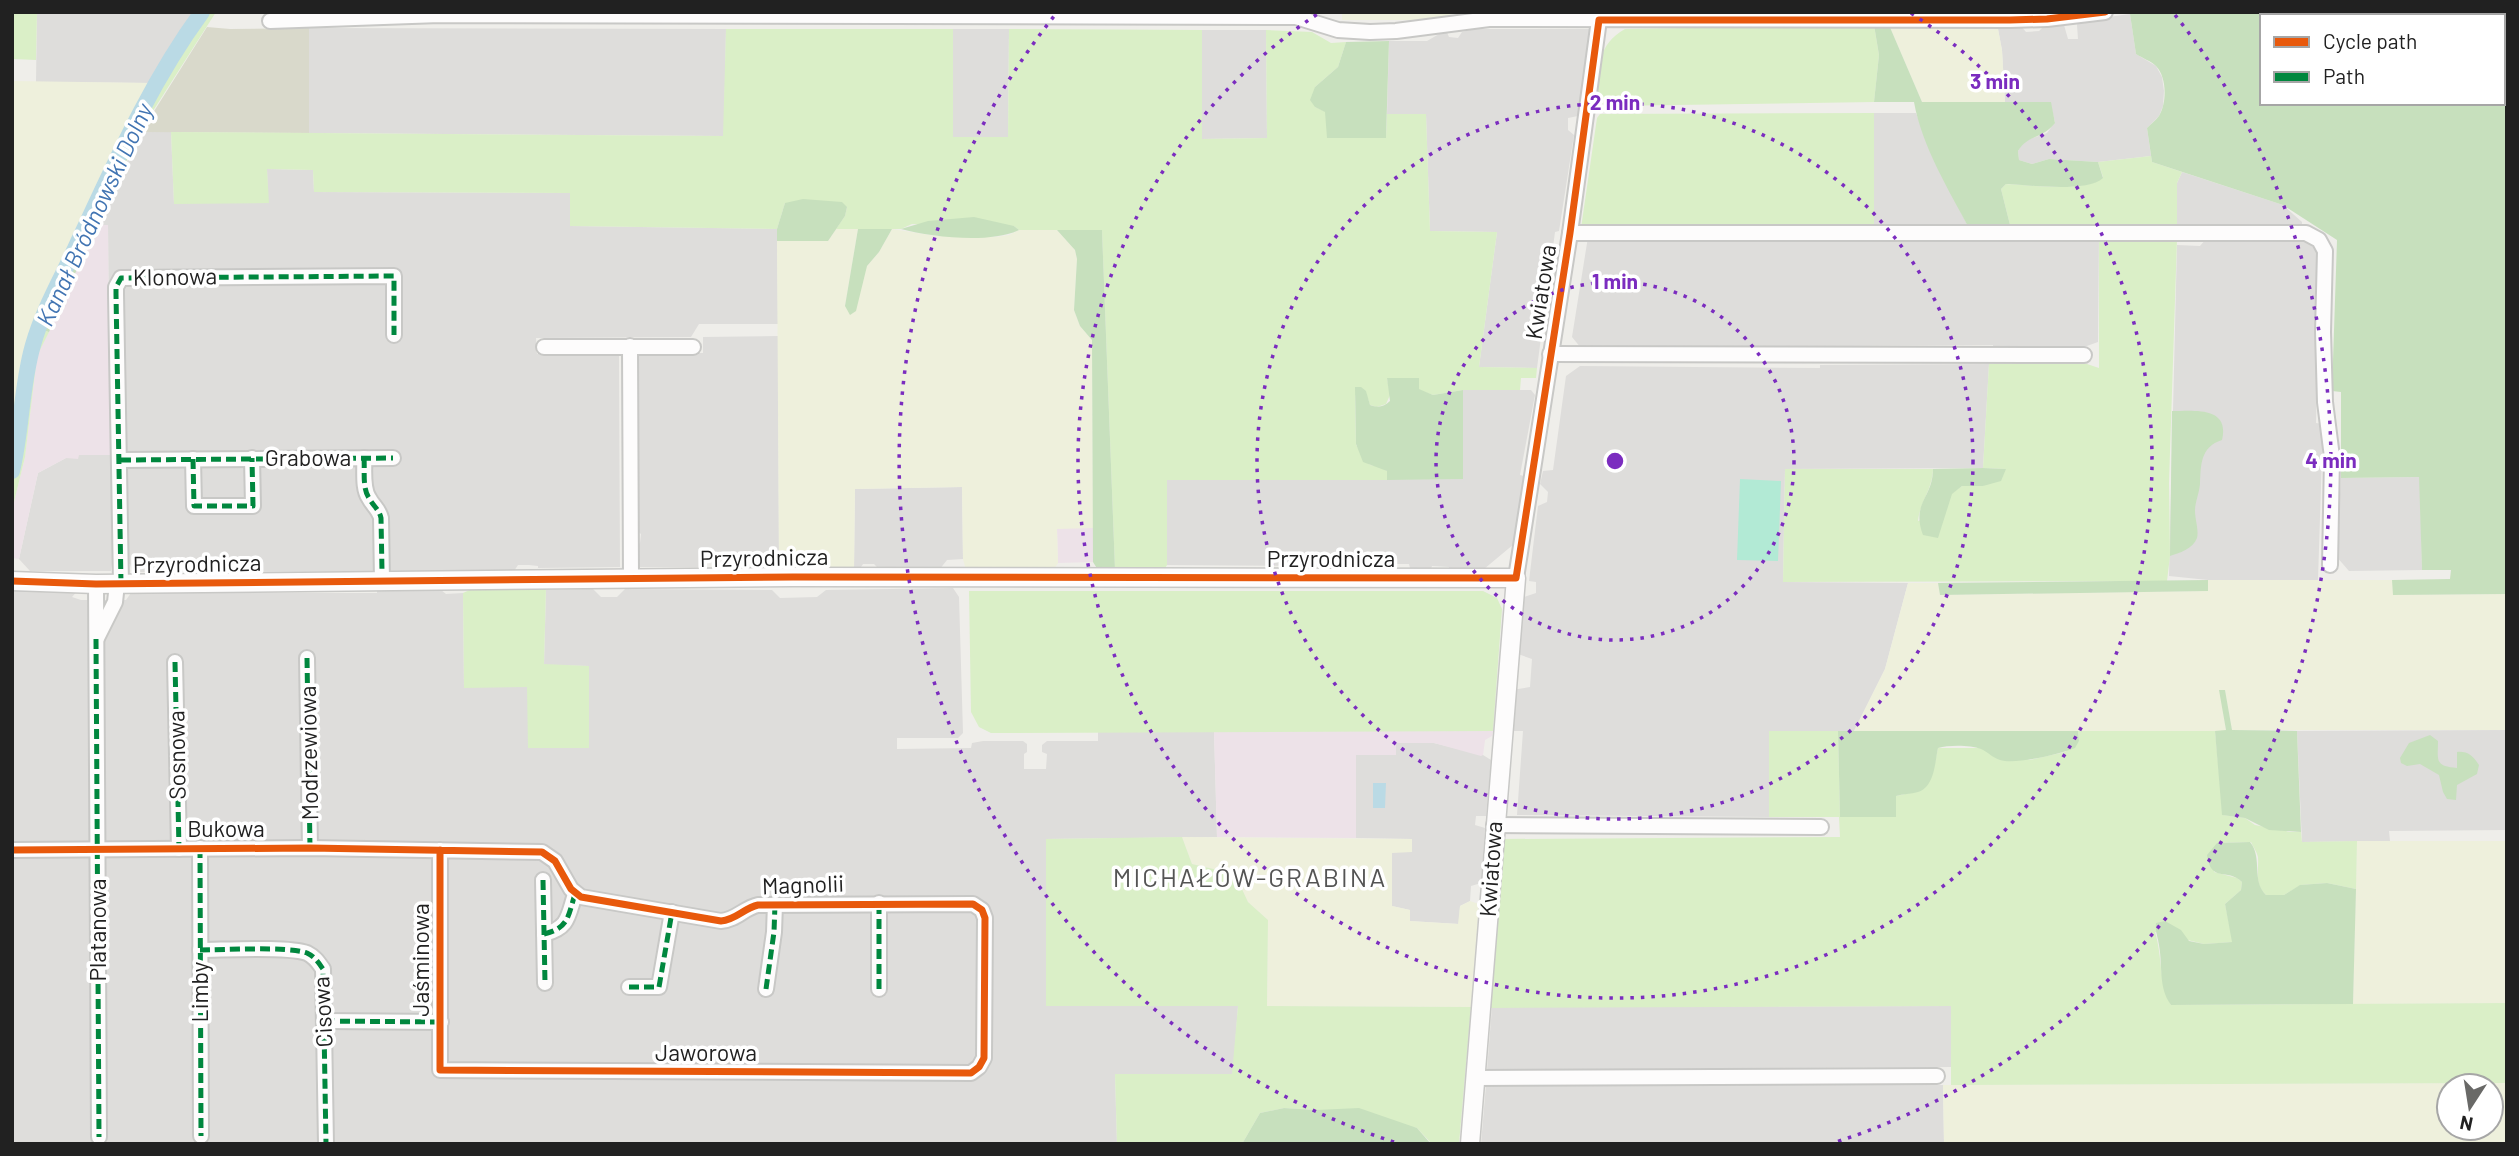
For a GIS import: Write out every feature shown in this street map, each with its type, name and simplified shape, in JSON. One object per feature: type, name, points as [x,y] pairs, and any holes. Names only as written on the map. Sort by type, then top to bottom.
[{"type":"street","points":[[270,21],[440,15],[1296,17],[1338,30],[1370,32],[1489,19],[1598,16],[2022,20],[2105,12]]},
{"type":"street","name":"Kwiatowa","points":[[1470,1144],[1516,578],[1570,233],[1598,16]]},
{"type":"street","points":[[1570,233],[2306,233],[2319,240],[2325,251],[2325,402],[2332,457],[2330,565]]},
{"type":"street","name":"Klonowa","points":[[119,584],[121,460],[116,287],[123,277],[394,276],[394,335]]},
{"type":"street","points":[[544,346],[693,347]]},
{"type":"street","points":[[630,346],[631,578]]},
{"type":"street","points":[[1550,354],[2084,355]]},
{"type":"street","name":"Grabowa","points":[[193,459],[194,506],[253,506],[252,458]]},
{"type":"street","name":"Grabowa","points":[[364,458],[365,490],[381,518],[382,581]]},
{"type":"street","name":"Grabowa","points":[[121,460],[393,458]]},
{"type":"street","name":"Przyrodnicza","points":[[12,581],[119,584],[631,578],[1516,578]]},
{"type":"street","name":"Platanowa","points":[[96,584],[99,1137]]},
{"type":"street","name":"Platanowa","points":[[96,639],[115,602],[119,584]]},
{"type":"street","name":"Modrzewiowa","points":[[307,658],[310,848]]},
{"type":"street","name":"Sosnowa","points":[[176,662],[179,849]]},
{"type":"street","points":[[1494,825],[1822,827]]},
{"type":"street","name":"Limby","points":[[200,848],[201,1136]]},
{"type":"street","name":"Bukowa","points":[[12,850],[440,850]]},
{"type":"street","points":[[440,850],[542,852],[555,861],[575,894],[565,924],[554,932],[544,934]]},
{"type":"street","name":"Jaśminowa","points":[[440,850],[440,1070]]},
{"type":"street","points":[[543,880],[545,983]]},
{"type":"street","name":"Magnolii","points":[[575,894],[721,921],[734,918],[752,906],[775,904],[973,904],[982,910],[985,918],[984,1058],[979,1067],[971,1073]]},
{"type":"street","points":[[879,903],[879,989]]},
{"type":"street","points":[[766,989],[775,904]]},
{"type":"street","points":[[629,987],[659,987],[672,912]]},
{"type":"street","name":"Cisowa","points":[[200,950],[290,950],[305,952],[316,958],[323,969],[325,979],[326,1144]]},
{"type":"street","points":[[325,1021],[441,1022]]},
{"type":"street","name":"Jaworowa","points":[[440,1070],[971,1073]]},
{"type":"street","points":[[1475,1078],[1937,1076]]},
{"type":"shaded area","points":[[37,12],[197,12],[152,83],[36,82]]},
{"type":"shaded area","points":[[2130,14],[2136,54],[2156,66],[2162,77],[2163,106],[2159,116],[2147,128],[2151,156],[2098,162],[2049,159],[2032,164],[2019,160],[2018,151],[2024,141],[2047,133],[2055,122],[2050,102],[2005,102],[1998,29],[2002,26],[2021,26],[2026,32],[2039,31],[2044,26],[2064,25],[2068,39],[2078,39],[2079,21]]},
{"type":"shaded area","points":[[207,27],[309,28],[309,133],[141,132]]},
{"type":"shaded area","points":[[309,28],[726,29],[724,136],[309,133]]},
{"type":"shaded area","points":[[953,29],[1009,29],[1008,138],[953,138]]},
{"type":"shaded area","points":[[1475,29],[1589,29],[1591,35],[1578,116],[1568,118],[1568,130],[1574,135],[1559,231],[1555,232],[1537,368],[1479,367],[1497,232],[1430,231],[1426,115],[1387,114],[1389,41],[1427,41],[1446,30],[1449,37],[1458,38],[1462,32]]},
{"type":"shaded area","points":[[1202,30],[1266,30],[1267,138],[1202,139]]},
{"type":"shaded area","points":[[1874,113],[1916,113],[1936,164],[1970,230],[1874,230]]},
{"type":"shaded area","points":[[141,132],[171,132],[174,203],[268,203],[267,169],[313,170],[314,192],[570,193],[571,226],[777,229],[778,324],[699,324],[691,337],[536,338],[537,354],[619,353],[620,567],[538,568],[518,565],[514,571],[132,572],[130,564],[112,564],[111,571],[30,571],[19,559],[38,473],[66,458],[110,454],[108,226],[97,225]]},
{"type":"shaded area","points":[[2182,172],[2283,205],[2302,222],[2302,228],[2177,230],[2177,183]]},
{"type":"shaded area","points":[[97,225],[108,225],[110,455],[79,455],[78,459],[66,458],[38,473],[19,559],[12,558],[12,510],[25,457],[37,356]]},
{"type":"shaded area","points":[[2099,236],[2098,342],[2084,347],[1993,345],[1581,348],[1572,337],[1588,237]]},
{"type":"shaded area","points":[[2206,239],[2304,240],[2320,253],[2316,423],[2323,424],[2318,580],[2208,580],[2169,576],[2177,245],[2200,246]]},
{"type":"shaded area","points":[[778,336],[779,560],[705,561],[704,567],[639,567],[637,546],[641,534],[637,531],[637,353],[703,353],[703,337]]},
{"type":"shaded area","points":[[1989,364],[1983,468],[1785,469],[1783,582],[1908,583],[1885,669],[1854,731],[1769,731],[1769,817],[1517,815],[1523,731],[1510,731],[1512,690],[1530,687],[1532,659],[1518,654],[1524,597],[1536,593],[1536,582],[1529,581],[1538,506],[1547,502],[1548,492],[1540,484],[1543,471],[1553,470],[1566,376],[1580,366],[1820,368],[1820,365]]},
{"type":"shaded area","points":[[1463,390],[1531,390],[1535,395],[1520,475],[1524,476],[1514,544],[1484,569],[1432,566],[1431,569],[1410,568],[1409,564],[1384,564],[1383,569],[1167,565],[1167,480],[1463,479]]},
{"type":"shaded area","points":[[2420,477],[2422,570],[2349,571],[2336,556],[2341,478]]},
{"type":"shaded area","points":[[962,487],[963,559],[947,560],[939,570],[880,570],[874,564],[863,564],[859,570],[854,569],[855,489]]},
{"type":"shaded area","points":[[1057,528],[1093,528],[1093,562],[1058,563]]},
{"type":"shaded area","points":[[12,586],[80,588],[72,597],[81,600],[126,600],[131,593],[377,593],[377,590],[441,590],[446,594],[463,593],[464,687],[528,687],[529,748],[589,666],[544,665],[546,590],[593,589],[601,597],[617,597],[625,589],[772,590],[780,598],[817,597],[826,590],[953,588],[959,597],[963,733],[958,738],[897,738],[897,749],[971,748],[972,743],[983,741],[1023,741],[1027,744],[1024,769],[1046,769],[1047,754],[1042,752],[1042,745],[1047,741],[1098,741],[1098,732],[1214,731],[1217,837],[1046,839],[1047,1006],[1238,1006],[1233,1074],[1115,1074],[1117,1144],[12,1142]]},
{"type":"shaded area","points":[[2507,730],[2507,830],[2389,831],[2390,841],[2302,842],[2297,731]]},
{"type":"shaded area","points":[[1214,731],[1493,731],[1492,736],[1485,740],[1481,756],[1434,743],[1396,743],[1396,755],[1356,755],[1356,838],[1217,837]]},
{"type":"shaded area","points":[[1396,743],[1434,743],[1483,755],[1491,760],[1486,816],[1476,816],[1475,825],[1485,828],[1481,883],[1471,886],[1470,901],[1460,906],[1459,924],[1409,921],[1410,910],[1392,906],[1392,852],[1412,839],[1356,838],[1356,755],[1395,755]]},
{"type":"shaded area","points":[[1951,1006],[1951,1067],[1487,1070],[1492,1007]]},
{"type":"shaded area","points":[[1486,1085],[1943,1085],[1944,1144],[1481,1144]]},
{"type":"green space","points":[[12,12],[37,12],[36,60],[14,59],[12,62]]},
{"type":"green space","points":[[197,12],[216,12],[151,114],[139,106]]},
{"type":"green space","points":[[1342,12],[1459,12],[1430,20],[1342,20]]},
{"type":"green space","points":[[2137,12],[2507,12],[2507,594],[2393,595],[2392,580],[2450,579],[2451,570],[2422,570],[2419,477],[2341,478],[2341,392],[2332,391],[2337,240],[2283,205],[2152,162],[2147,128],[2162,111],[2164,83],[2156,66],[2136,54],[2130,14]]},
{"type":"green space","points":[[1874,25],[1879,55],[1874,102],[1606,106],[1599,102],[1595,95],[1601,57],[1609,42],[1625,29]]},
{"type":"green space","points":[[1874,25],[1889,25],[1922,102],[2051,102],[2055,123],[2022,146],[2018,151],[2019,160],[2032,164],[2049,159],[2098,162],[2103,178],[2095,183],[2071,187],[2006,184],[2001,189],[2011,229],[1970,230],[1930,152],[1914,102],[1874,102],[1879,55]]},
{"type":"green space","points":[[1889,25],[1977,25],[1985,30],[1998,29],[2005,102],[1922,102]]},
{"type":"green space","points":[[726,29],[953,29],[953,137],[1008,137],[1009,29],[1202,30],[1202,139],[1267,138],[1266,30],[1312,32],[1331,43],[1346,42],[1338,67],[1315,87],[1315,107],[1386,138],[1387,114],[1426,114],[1430,231],[1497,232],[1479,367],[1537,368],[1536,378],[1521,378],[1520,390],[1463,390],[1433,395],[1387,378],[1390,395],[1386,404],[1377,407],[1370,405],[1368,399],[1355,395],[1356,445],[1370,465],[1387,471],[1387,480],[1167,480],[1167,565],[1164,570],[1115,569],[1102,230],[1019,230],[1014,226],[912,224],[901,229],[836,229],[845,216],[847,207],[785,203],[777,229],[570,226],[570,193],[314,192],[313,170],[267,169],[269,203],[174,204],[171,132],[723,136]]},
{"type":"green space","points":[[1389,41],[1386,138],[1327,138],[1325,112],[1315,107],[1310,100],[1315,87],[1338,67],[1346,42]]},
{"type":"green space","points":[[12,81],[152,83],[97,184],[33,327],[12,415]]},
{"type":"green space","points":[[139,106],[151,114],[119,175],[49,332],[33,327],[97,184]]},
{"type":"green space","points":[[1874,113],[1874,230],[1581,228],[1597,118],[1600,114]]},
{"type":"green space","points":[[2151,156],[2152,162],[2182,172],[2177,183],[2177,230],[2011,229],[2001,189],[2006,184],[2057,187],[2084,185],[2103,177],[2098,162]]},
{"type":"green space","points":[[803,199],[842,202],[847,207],[845,216],[828,241],[777,241],[777,229],[785,203]]},
{"type":"green space","points":[[974,217],[1014,226],[1019,230],[977,238],[944,237],[901,229],[928,221]]},
{"type":"green space","points":[[836,229],[858,229],[845,306],[892,229],[936,236],[995,237],[1019,230],[1057,230],[1075,250],[1077,259],[1074,310],[1080,326],[1092,340],[1093,528],[1057,529],[1058,563],[1054,569],[966,570],[963,559],[962,487],[855,489],[854,569],[779,570],[777,241],[828,241]]},
{"type":"green space","points":[[858,229],[892,229],[879,252],[867,266],[856,311],[850,315],[845,306]]},
{"type":"green space","points":[[1057,230],[1102,230],[1115,569],[1098,570],[1093,562],[1092,340],[1080,326],[1074,310],[1077,259],[1075,250]]},
{"type":"green space","points":[[2099,236],[2177,239],[2169,483],[2170,556],[2167,581],[1783,582],[1785,469],[1933,469],[1918,521],[1946,511],[1951,494],[1962,486],[1983,486],[2006,469],[1983,468],[1989,364],[2084,363],[2099,368]]},
{"type":"green space","points":[[33,327],[49,332],[37,356],[25,457],[12,510],[12,415]]},
{"type":"green space","points":[[1387,378],[1419,378],[1419,389],[1433,395],[1463,390],[1463,479],[1387,480],[1387,471],[1363,462],[1356,444],[1355,387],[1366,391],[1370,405],[1385,405],[1390,401]]},
{"type":"green space","points":[[2172,411],[2208,413],[2221,421],[2223,429],[2222,440],[2209,447],[2203,457],[2195,508],[2197,538],[2189,548],[2170,556]]},
{"type":"green space","points":[[1933,469],[2006,469],[2001,481],[1983,486],[1962,486],[1952,494],[1938,538],[1923,535],[1920,524],[1921,508],[1930,487]]},
{"type":"green space","points":[[1740,479],[1781,481],[1778,561],[1737,560]]},
{"type":"green space","points":[[2208,580],[2392,580],[2394,595],[2507,594],[2507,730],[2232,730],[2225,690],[2220,690],[2226,731],[1854,731],[1885,669],[1908,583],[1938,583],[1940,595],[2207,591]]},
{"type":"green space","points":[[2208,580],[2208,591],[1940,595],[1938,583]]},
{"type":"green space","points":[[546,587],[544,664],[589,666],[589,748],[528,748],[527,687],[464,688],[463,593],[474,588]]},
{"type":"green space","points":[[969,591],[1483,591],[1497,598],[1502,609],[1493,731],[991,733],[979,727],[971,712]]},
{"type":"green space","points":[[2219,690],[2225,690],[2232,730],[2297,731],[2301,832],[2269,830],[2245,818],[2222,815],[2215,731],[2226,730]]},
{"type":"green space","points":[[1769,731],[1838,731],[1840,817],[1896,796],[1919,791],[1934,767],[1938,748],[1979,748],[2030,760],[2065,752],[2079,741],[2078,731],[2215,731],[2223,815],[2245,818],[2255,825],[2301,832],[2302,842],[2357,841],[2356,889],[2327,883],[2301,885],[2284,895],[2266,895],[2258,882],[2258,857],[2251,842],[2217,843],[2214,872],[2242,882],[2241,890],[2225,904],[2233,942],[2204,944],[2155,932],[2164,986],[2171,1005],[2507,1003],[2507,1083],[2505,1072],[2435,1072],[2435,1083],[1951,1085],[1951,1006],[1488,1008],[1503,839],[1840,837],[1839,817],[1769,817]]},
{"type":"green space","points":[[1838,731],[2078,731],[2079,741],[2075,748],[2016,761],[2000,760],[1981,749],[1971,747],[1938,748],[1928,785],[1918,792],[1896,796],[1896,817],[1840,817]]},
{"type":"green space","points":[[2430,735],[2438,741],[2438,757],[2444,766],[2457,768],[2457,752],[2470,755],[2479,765],[2477,774],[2457,785],[2456,800],[2447,799],[2439,775],[2420,764],[2407,766],[2401,763],[2400,758],[2409,743]]},
{"type":"green space","points":[[1182,837],[1412,839],[1412,852],[1392,853],[1392,906],[1410,910],[1410,921],[1458,924],[1460,906],[1470,901],[1479,904],[1471,1007],[1267,1006],[1268,920],[1248,902],[1235,874],[1192,864]]},
{"type":"green space","points":[[1182,837],[1192,864],[1235,874],[1248,902],[1268,920],[1267,1006],[1471,1007],[1459,1144],[1432,1144],[1417,1128],[1316,1110],[1284,1108],[1260,1113],[1242,1144],[1117,1144],[1115,1074],[1232,1074],[1238,1006],[1046,1006],[1046,839]]},
{"type":"green space","points":[[2357,841],[2507,841],[2507,1003],[2353,1004]]},
{"type":"green space","points":[[2250,842],[2256,855],[2259,883],[2266,895],[2284,895],[2300,885],[2327,883],[2356,889],[2353,1004],[2171,1005],[2164,991],[2156,923],[2165,921],[2181,930],[2189,941],[2204,944],[2232,942],[2225,904],[2241,890],[2242,882],[2212,869],[2207,855],[2217,843]]},
{"type":"green space","points":[[2435,1083],[2435,1142],[2505,1142],[2507,1083],[2507,1144],[1944,1144],[1943,1085]]},
{"type":"green space","points":[[1284,1108],[1359,1108],[1417,1128],[1431,1144],[1242,1144],[1260,1113]]},
{"type":"water","points":[[1373,783],[1386,783],[1385,808],[1373,808]]},
{"type":"waterway","name":"Kanał Bródnowski Dolny","points":[[12,471],[29,361],[42,318],[134,124],[166,67],[202,12]]},
{"type":"marked path","points":[[121,584],[116,294],[121,278],[394,276],[394,335]]},
{"type":"marked path","points":[[193,459],[194,506],[253,506],[252,458]]},
{"type":"marked path","points":[[364,458],[365,489],[381,518],[382,571]]},
{"type":"marked path","points":[[121,460],[393,458]]},
{"type":"marked path","points":[[96,639],[99,1137]]},
{"type":"marked path","points":[[307,658],[310,848]]},
{"type":"marked path","points":[[175,662],[179,849]]},
{"type":"marked path","points":[[200,848],[201,1136]]},
{"type":"marked path","points":[[543,880],[545,983]]},
{"type":"marked path","points":[[544,934],[563,925],[575,894]]},
{"type":"marked path","points":[[879,903],[879,989]]},
{"type":"marked path","points":[[766,989],[775,904]]},
{"type":"marked path","points":[[629,987],[659,987],[672,912]]},
{"type":"marked path","points":[[200,950],[298,951],[312,956],[323,969],[326,1144]]},
{"type":"marked path","points":[[325,1021],[441,1022]]},
{"type":"cycle path","points":[[12,581],[96,584],[793,577],[1516,578],[1570,233],[1599,20],[2010,20],[2047,19],[2105,12]]},
{"type":"cycle path","points":[[12,850],[310,848],[542,852],[555,861],[571,889],[581,897],[721,921],[758,905],[973,904],[982,910],[985,918],[984,1058],[979,1067],[971,1073],[440,1070],[440,850]]},
{"type":"district","name":"MICHAŁÓW-GRABINA","points":[[1250,878]]}]
